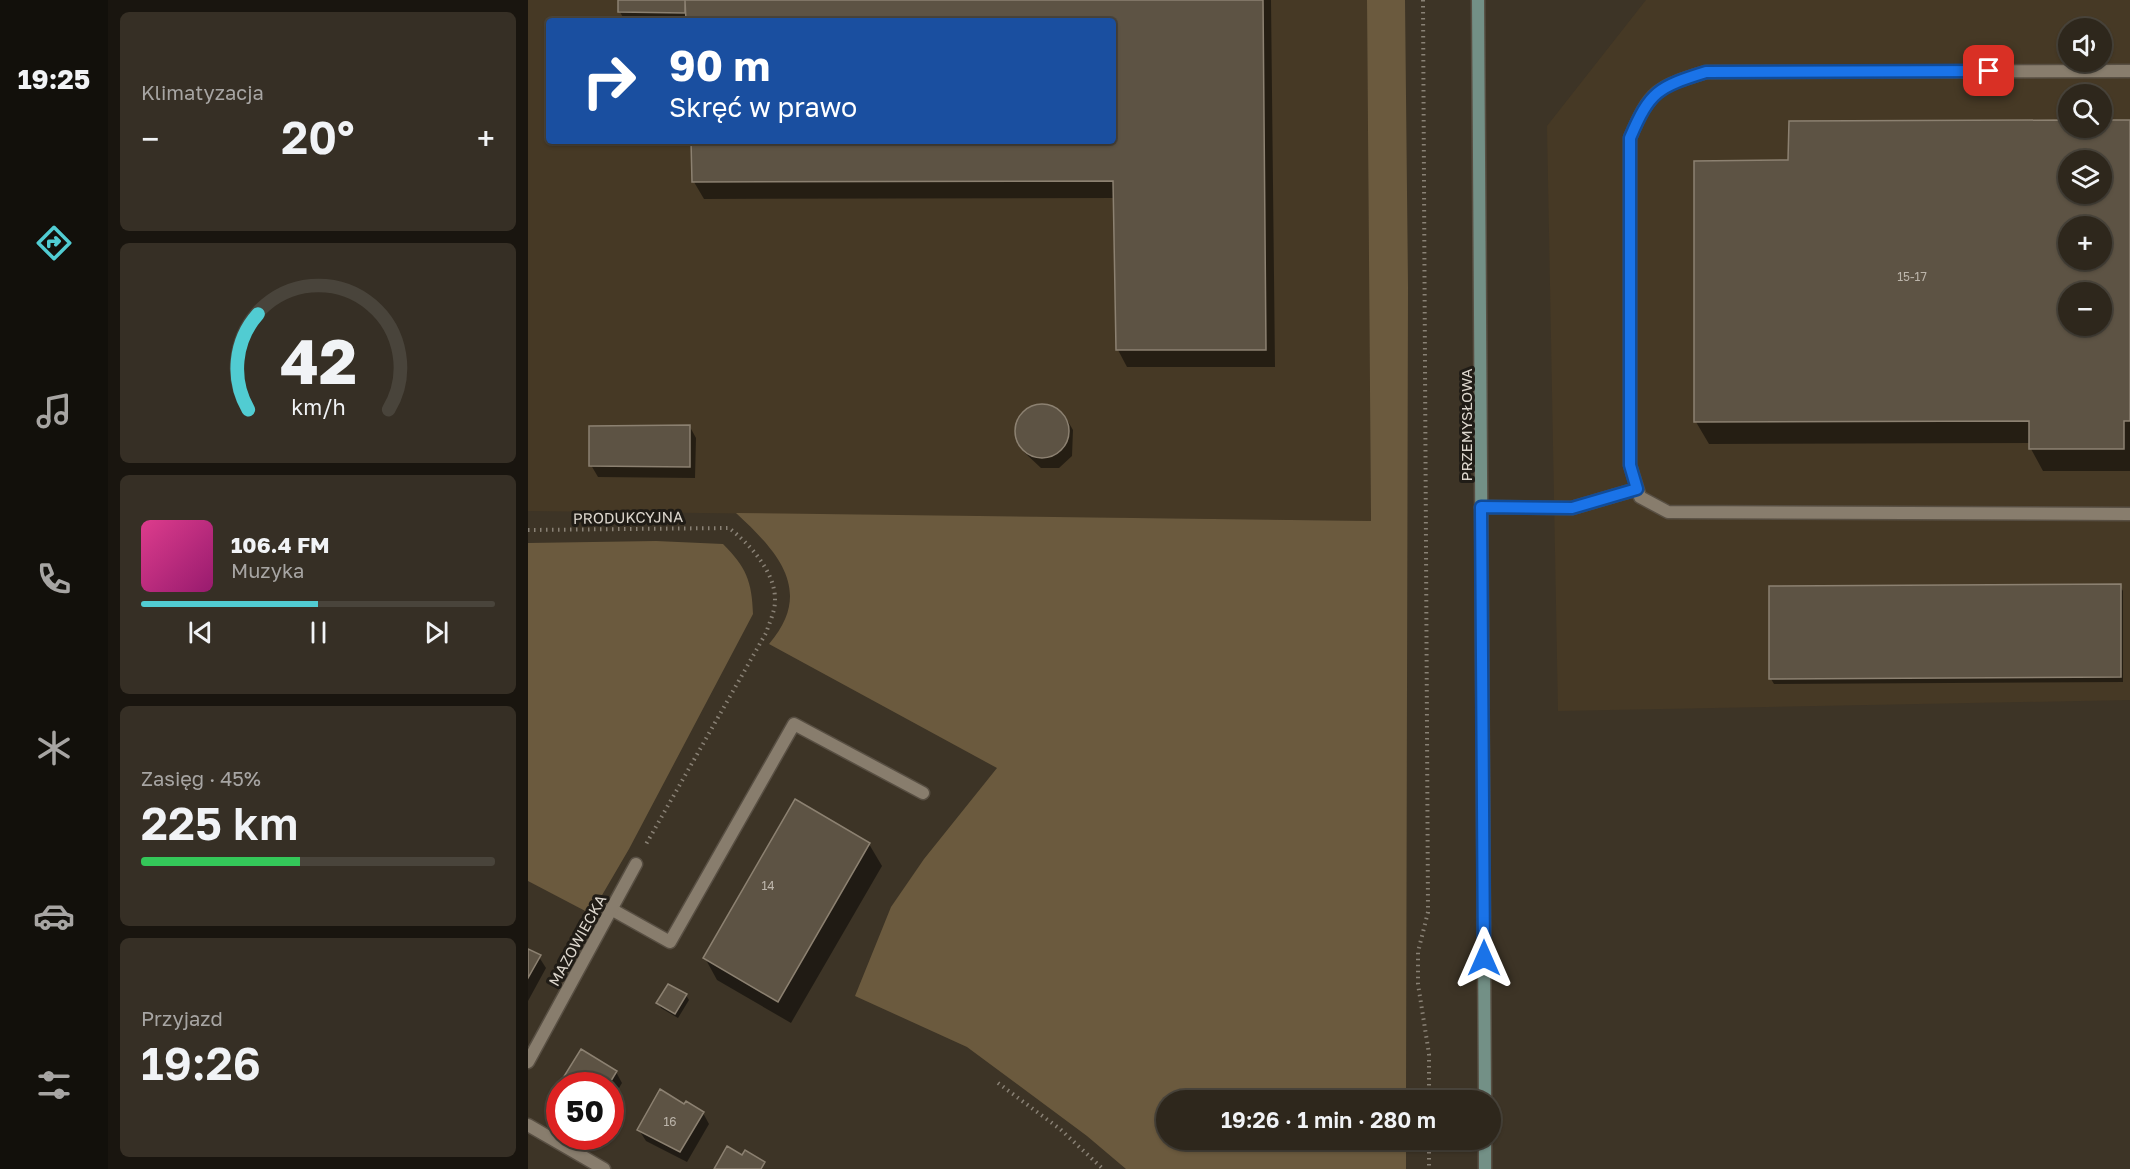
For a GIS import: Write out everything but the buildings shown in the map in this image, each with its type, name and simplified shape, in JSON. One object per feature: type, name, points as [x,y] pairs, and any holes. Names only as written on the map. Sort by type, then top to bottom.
[{"type":"main road","name":"PRZEMYSŁOWA","points":[[1478,0],[1485,1090]]},
{"type":"main road","points":[[1485,1150],[1485,1169]]},
{"type":"street","points":[[2130,71],[1706,72],[1668,83],[1643,106],[1630,138],[1630,465],[1640,497],[1668,512],[2130,514]]},
{"type":"street","points":[[1481,507],[1572,508],[1637,489]]},
{"type":"street","points":[[611,909],[670,942],[794,724],[923,794]]},
{"type":"street","name":"MAZOWIECKA","points":[[528,1062],[636,864]]},
{"type":"street","points":[[528,1125],[604,1169]]},
{"type":"path","points":[[1423,0],[1428,912],[1418,952],[1418,984],[1429,1054],[1429,1090]]},
{"type":"path","name":"PRODUKCYJNA","points":[[528,530],[729,528],[749,544],[766,569],[776,601],[766,633],[660,816],[636,864]]},
{"type":"path","points":[[998,1083],[1060,1129],[1103,1169]]},
{"type":"path","points":[[1429,1150],[1429,1169]]},
{"type":"shaded area","points":[[528,0],[1367,0],[1371,521],[528,511]]},
{"type":"shaded area","points":[[1367,0],[1405,0],[1408,287],[1406,1090],[1156,1090],[1156,1150],[1406,1150],[1406,1169],[1126,1169],[1087,1136],[967,1047],[855,996],[891,907],[924,859],[997,768],[769,644],[782,625],[789,607],[790,589],[777,557],[736,513],[1371,521]]},
{"type":"shaded area","points":[[1646,0],[2130,0],[2130,700],[1558,711],[1547,126]]},
{"type":"shaded area","points":[[656,541],[723,544],[746,575],[751,592],[753,614],[629,849],[591,914],[528,881],[528,543]]},
{"type":"route","points":[[1484,958],[1481,507],[1572,508],[1637,489],[1630,465],[1630,138],[1643,106],[1668,83],[1706,72],[1989,71]]}]
